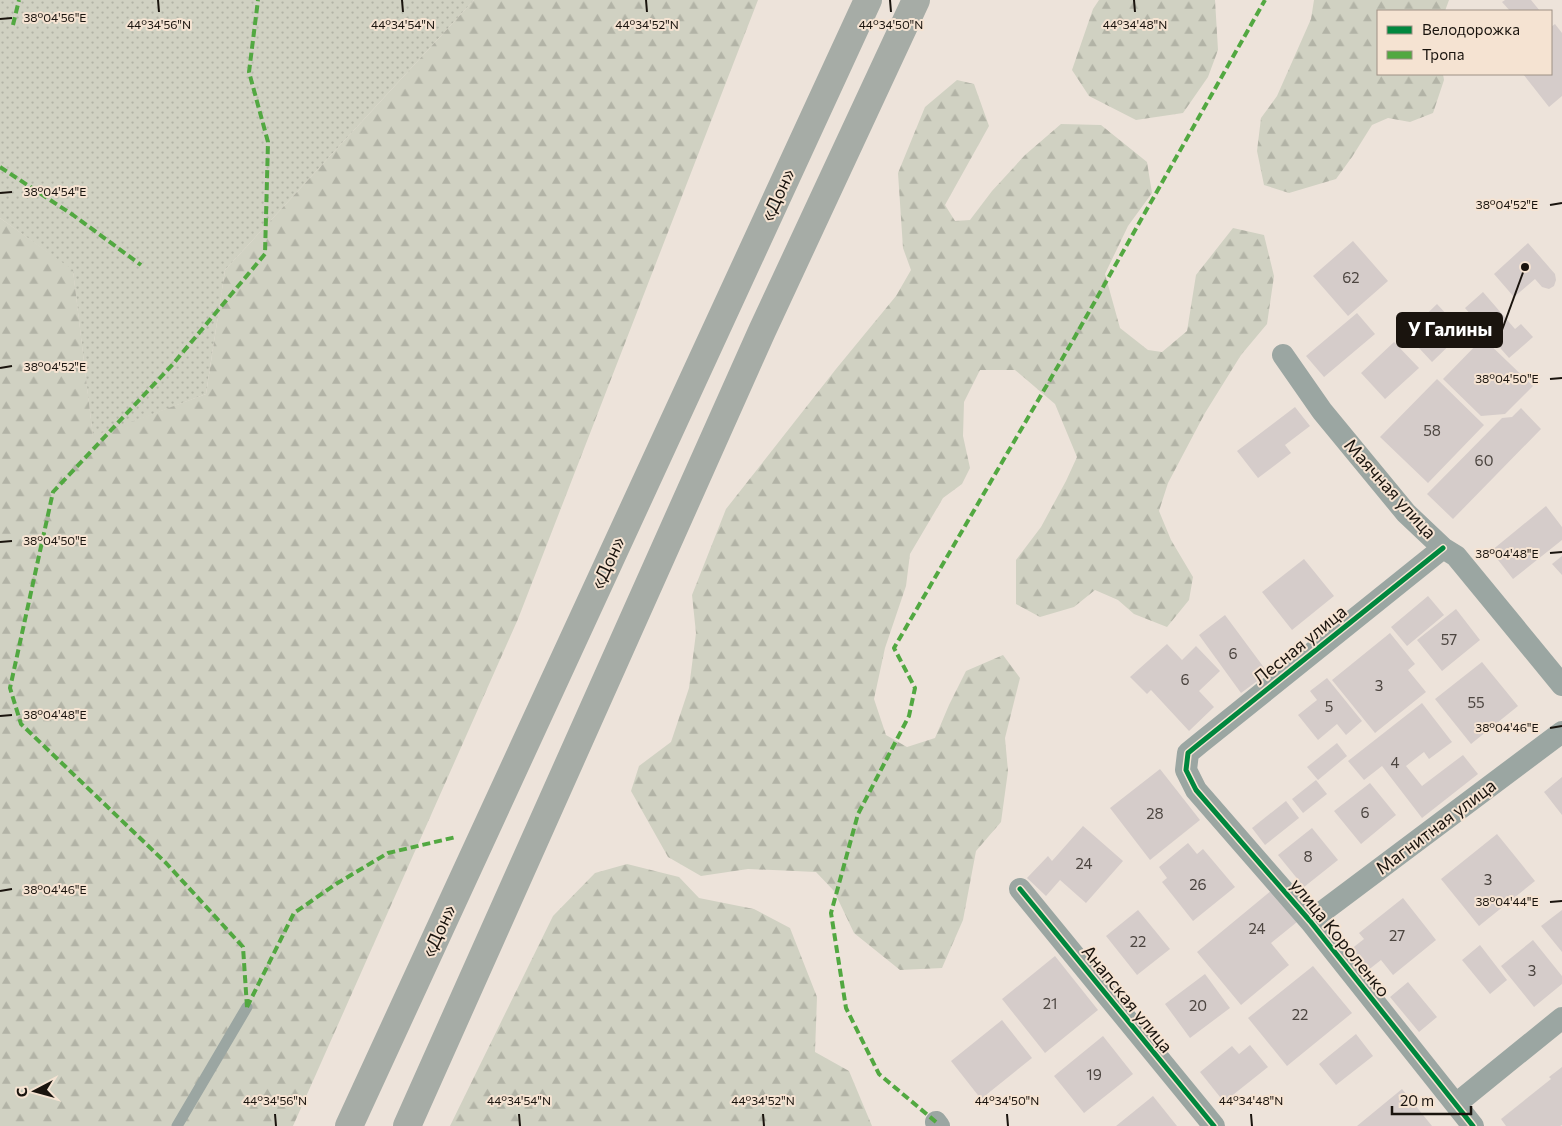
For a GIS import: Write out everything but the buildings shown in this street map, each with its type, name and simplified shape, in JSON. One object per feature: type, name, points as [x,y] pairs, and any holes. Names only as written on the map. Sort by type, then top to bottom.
[{"type":"highway","name":"«Дон»","points":[[349,1126],[868,0]]},
{"type":"highway","points":[[407,1126],[762,331],[916,0]]},
{"type":"street","name":"Маячная улица","points":[[1283,355],[1322,411],[1401,506],[1443,548],[1456,556],[1562,685]]},
{"type":"street","name":"Лесная улица","points":[[1186,770],[1188,753],[1443,548]]},
{"type":"street","name":"Магнитная улица","points":[[1310,921],[1562,732]]},
{"type":"street","name":"улица Короленко","points":[[1186,770],[1196,790],[1310,921],[1473,1126]]},
{"type":"street","name":"Анапская улица","points":[[1020,889],[1214,1126]]},
{"type":"street","points":[[1456,1104],[1562,1018]]},
{"type":"lane","points":[[177,1126],[247,1007]]},
{"type":"green space","points":[[0,0],[474,0],[225,270],[206,394],[93,437],[73,271],[0,218]]},
{"type":"green space","points":[[474,0],[758,0],[518,619],[293,1126],[0,1126],[0,218],[73,270],[93,436],[206,394],[225,270]]},
{"type":"green space","points":[[1099,0],[1215,0],[1218,50],[1208,77],[1183,113],[1136,120],[1089,96],[1072,70],[1093,9]]},
{"type":"green space","points":[[1314,0],[1449,0],[1445,10],[1377,10],[1377,75],[1443,75],[1444,80],[1433,113],[1410,122],[1388,118],[1372,125],[1336,179],[1289,193],[1264,185],[1257,151],[1261,118],[1277,96],[1311,19]]},
{"type":"green space","points":[[957,80],[974,84],[989,126],[945,205],[955,221],[970,220],[992,191],[1025,155],[1061,124],[1101,125],[1147,162],[1152,193],[1128,226],[1105,274],[1120,328],[1148,350],[1162,352],[1187,331],[1196,275],[1233,228],[1264,235],[1274,276],[1267,324],[1241,355],[1205,413],[1168,483],[1159,511],[1171,540],[1193,577],[1189,600],[1167,627],[1134,614],[1118,600],[1095,590],[1074,607],[1040,617],[1016,604],[1016,560],[1041,527],[1077,457],[1055,404],[1015,370],[980,370],[964,402],[963,436],[970,468],[962,484],[943,498],[910,554],[906,586],[885,648],[874,699],[886,735],[907,747],[935,738],[966,671],[1003,655],[1020,678],[1005,738],[1008,771],[1001,822],[976,851],[963,920],[942,968],[900,970],[854,933],[834,891],[816,872],[748,869],[701,876],[668,857],[631,791],[639,766],[671,742],[689,688],[696,633],[692,595],[726,509],[896,296],[911,270],[903,248],[898,173],[925,107]]},
{"type":"green space","points":[[627,864],[679,877],[699,898],[754,909],[790,928],[817,997],[815,1052],[849,1071],[872,1126],[450,1126],[553,916],[595,873]]},
{"type":"marked path","points":[[13,25],[19,0]]},
{"type":"marked path","points":[[247,1007],[243,947],[166,863],[21,724],[10,688],[53,492],[173,364],[265,254],[268,142],[249,72],[258,0]]},
{"type":"marked path","points":[[936,1122],[879,1074],[846,1008],[831,913],[858,814],[909,716],[915,688],[894,648],[1072,342],[1265,0]]},
{"type":"marked path","points":[[0,167],[73,215],[141,265]]},
{"type":"marked path","points":[[247,1007],[294,913],[336,884],[388,853],[456,837]]},
{"type":"cycle path","points":[[1443,548],[1188,753],[1186,770],[1196,790],[1310,921],[1473,1126]]},
{"type":"cycle path","points":[[1020,889],[1214,1126]]},
{"type":"place","name":"У Галины","points":[[1525,267]]}]
